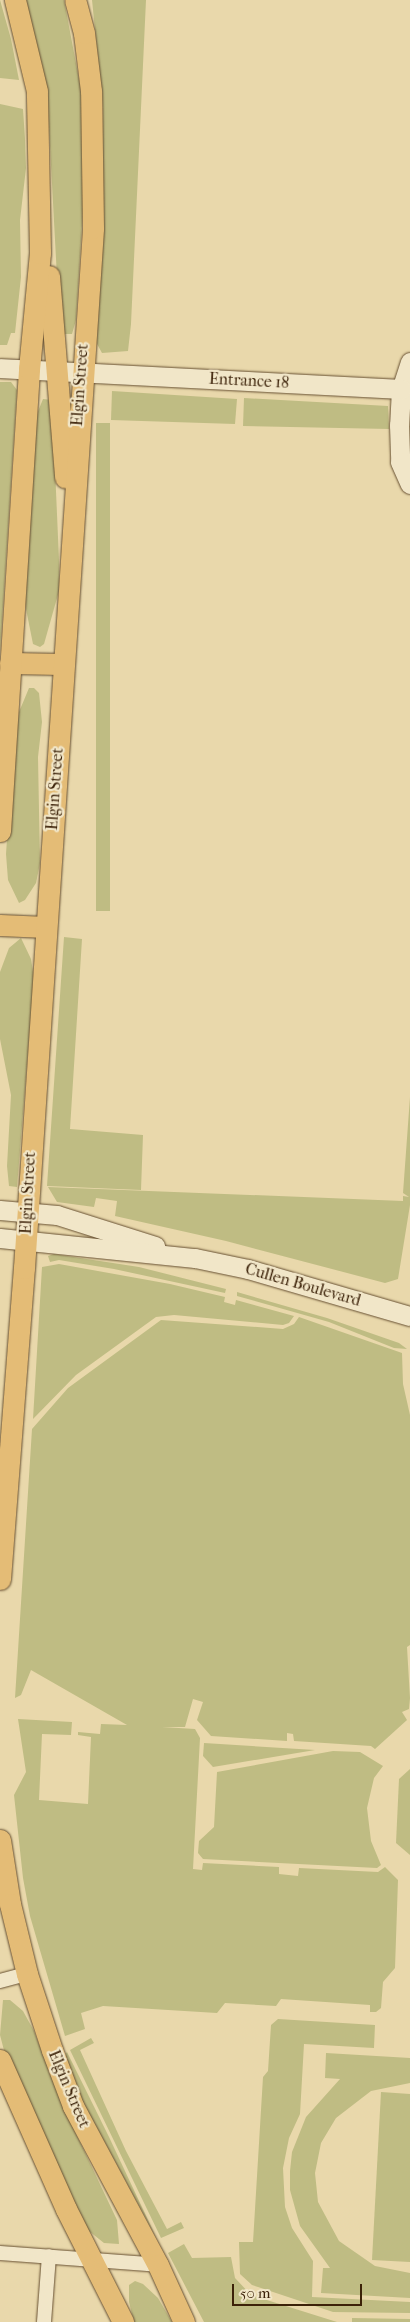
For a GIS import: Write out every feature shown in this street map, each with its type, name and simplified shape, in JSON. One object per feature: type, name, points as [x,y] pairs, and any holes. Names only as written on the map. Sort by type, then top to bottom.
[{"type":"main road","points":[[0,831],[29,369],[40,253],[37,91],[15,0]]},
{"type":"main road","name":"Elgin Street","points":[[0,1579],[27,1212],[81,371],[92,228],[91,91],[84,33],[75,0]]},
{"type":"main road","points":[[40,253],[48,270],[62,463],[72,509]]},
{"type":"main road","points":[[10,663],[63,664]]},
{"type":"main road","points":[[0,925],[46,927]]},
{"type":"main road","name":"Elgin Street","points":[[0,1840],[10,1904],[26,1974],[73,2106],[158,2265],[184,2322]]},
{"type":"main road","points":[[0,2060],[93,2262],[123,2322]]},
{"type":"street","points":[[410,362],[401,389],[400,462],[410,484]]},
{"type":"street","name":"Entrance 18","points":[[0,368],[401,389]]},
{"type":"street","name":"Cullen Boulevard","points":[[0,1210],[56,1215],[195,1258]]},
{"type":"street","name":"Cullen Boulevard","points":[[0,1238],[195,1258],[248,1268],[410,1316]]},
{"type":"street","points":[[0,1981],[26,1974]]},
{"type":"street","points":[[0,2253],[49,2256],[93,2262],[158,2265]]},
{"type":"street","points":[[44,2322],[49,2256]]},
{"type":"shaded area","points":[[0,0],[11,39],[19,80],[0,78]]},
{"type":"shaded area","points":[[25,0],[64,0],[82,95],[83,210],[76,320],[72,334],[60,334],[49,127],[40,60]]},
{"type":"shaded area","points":[[92,0],[146,0],[131,324],[128,351],[102,353],[96,342],[103,201],[103,109]]},
{"type":"shaded area","points":[[0,104],[23,109],[26,168],[20,220],[21,277],[15,333],[11,333],[7,345],[0,345]]},
{"type":"shaded area","points":[[0,382],[11,382],[17,390],[0,653]]},
{"type":"shaded area","points":[[112,391],[237,399],[235,424],[111,420]]},
{"type":"shaded area","points":[[244,398],[388,406],[389,429],[243,426]]},
{"type":"shaded area","points":[[43,399],[52,400],[59,591],[44,644],[40,647],[33,644],[24,599],[37,414]]},
{"type":"shaded area","points":[[96,423],[110,423],[110,911],[96,911]]},
{"type":"shaded area","points":[[29,688],[34,688],[39,693],[42,722],[38,757],[40,863],[36,883],[25,900],[19,903],[8,880],[6,854],[13,751],[19,712]]},
{"type":"shaded area","points":[[64,937],[82,939],[70,1129],[143,1135],[141,1190],[47,1186]]},
{"type":"shaded area","points":[[21,938],[31,959],[34,978],[17,1187],[9,1186],[7,1166],[11,1095],[0,1039],[0,972],[9,948]]},
{"type":"shaded area","points":[[410,1097],[410,1205],[398,1279],[385,1283],[226,1241],[115,1216],[117,1201],[96,1198],[94,1207],[57,1202],[48,1187],[403,1201],[403,1196],[409,1197],[403,1193]]},
{"type":"shaded area","points":[[54,1254],[139,1267],[226,1289],[225,1293],[114,1269],[59,1260],[50,1262],[48,1256]]},
{"type":"shaded area","points":[[59,1264],[170,1284],[225,1297],[224,1302],[235,1305],[236,1300],[294,1316],[289,1323],[283,1325],[174,1315],[156,1317],[76,1375],[33,1419],[42,1267]]},
{"type":"shaded area","points":[[237,1292],[327,1318],[399,1343],[407,1349],[394,1348],[329,1322],[237,1296]]},
{"type":"shaded area","points":[[299,1317],[402,1353],[403,1384],[410,1415],[410,1645],[407,1647],[410,1698],[409,1709],[402,1712],[407,1720],[375,1749],[371,1746],[294,1741],[293,1734],[287,1733],[287,1741],[211,1736],[197,1720],[203,1702],[193,1699],[185,1727],[162,1727],[195,1729],[200,1738],[193,1869],[202,1870],[203,1863],[279,1867],[279,1874],[298,1876],[299,1868],[378,1872],[385,1867],[398,1880],[395,1968],[383,1982],[381,2008],[376,2012],[370,2012],[370,2005],[281,1999],[276,2006],[225,2003],[217,2013],[103,2006],[81,2013],[85,2029],[65,2036],[30,1916],[23,1878],[14,1795],[26,1772],[18,1719],[72,1722],[71,1735],[42,1734],[39,1800],[88,1804],[91,1737],[78,1735],[78,1732],[100,1734],[101,1724],[127,1725],[31,1670],[21,1695],[15,1698],[32,1429],[68,1388],[161,1320],[283,1329],[294,1324]]},
{"type":"shaded area","points":[[204,1743],[315,1750],[213,1767],[203,1756]]},
{"type":"shaded area","points":[[333,1751],[360,1752],[383,1766],[374,1778],[367,1808],[371,1841],[381,1865],[377,1868],[203,1859],[198,1853],[199,1841],[214,1827],[217,1772]]},
{"type":"shaded area","points":[[410,1769],[410,1855],[396,1843],[399,1779]]},
{"type":"shaded area","points":[[3,2000],[10,2000],[23,2011],[34,2031],[60,2100],[117,2220],[119,2244],[104,2243],[89,2231],[69,2196],[6,2058],[0,2035]]},
{"type":"shaded area","points":[[278,2019],[375,2025],[374,2048],[304,2044],[300,2114],[289,2138],[283,2168],[285,2207],[292,2228],[313,2261],[312,2297],[410,2302],[410,2313],[333,2312],[252,2285],[240,2274],[239,2242],[253,2242],[263,2077],[268,2071],[271,2025]]},
{"type":"shaded area","points":[[91,2038],[94,2043],[80,2050],[126,2151],[167,2229],[181,2222],[184,2228],[161,2238],[70,2050]]},
{"type":"shaded area","points":[[67,2052],[156,2237],[82,2100],[64,2056]]},
{"type":"shaded area","points":[[326,2053],[410,2058],[410,2083],[371,2091],[336,2118],[321,2143],[315,2173],[318,2202],[339,2241],[375,2266],[410,2273],[410,2298],[321,2293],[323,2268],[330,2268],[300,2226],[290,2190],[290,2171],[292,2152],[306,2117],[340,2079],[325,2078]]},
{"type":"shaded area","points":[[381,2092],[410,2094],[410,2262],[372,2260]]},
{"type":"shaded area","points":[[184,2244],[192,2258],[231,2257],[235,2278],[251,2295],[337,2322],[204,2322],[168,2253]]},
{"type":"shaded area","points":[[135,2281],[143,2284],[158,2298],[172,2322],[134,2322],[129,2302],[129,2285]]},
{"type":"shaded area","points":[[352,2318],[410,2319],[410,2322],[352,2322]]}]
